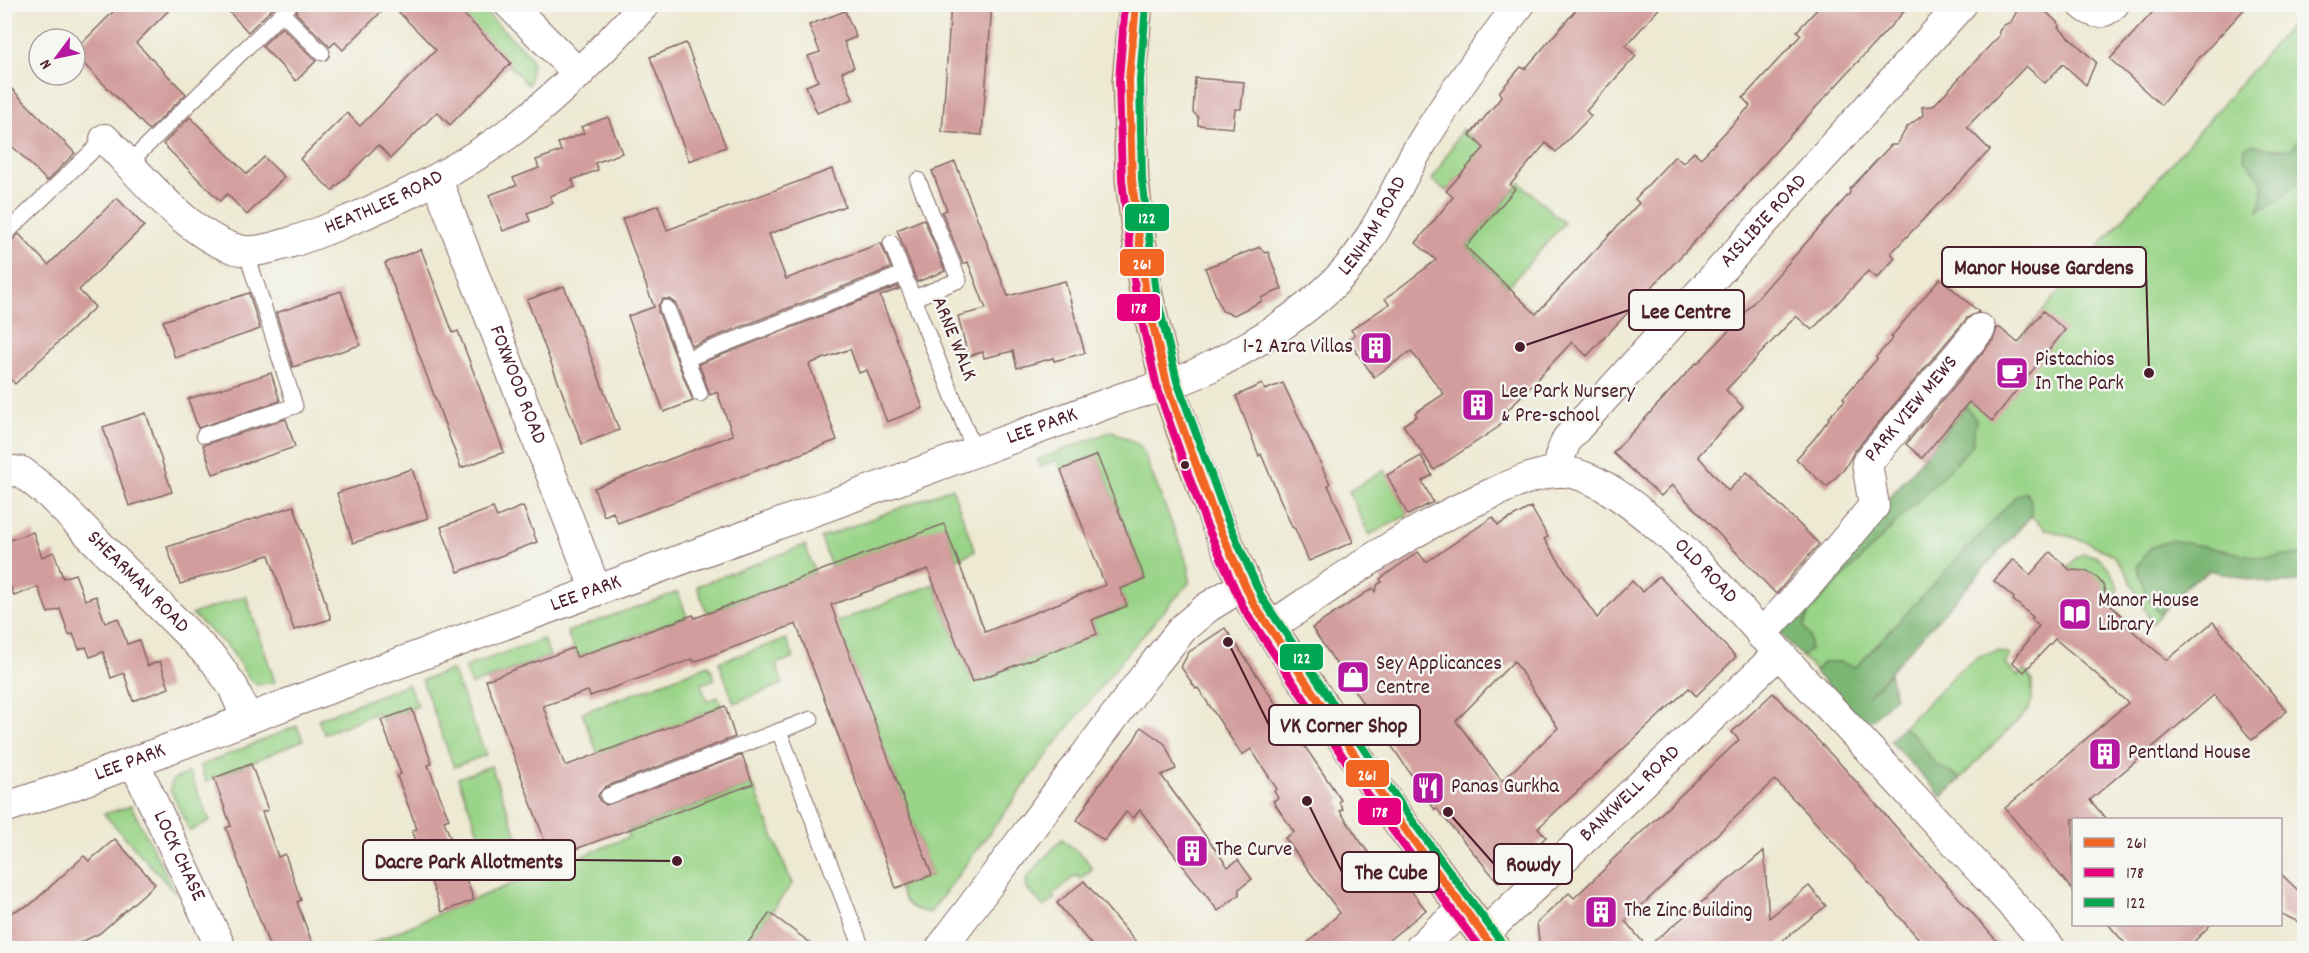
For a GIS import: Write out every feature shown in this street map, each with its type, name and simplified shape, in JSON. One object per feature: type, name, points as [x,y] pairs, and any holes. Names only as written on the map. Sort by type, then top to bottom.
[{"type":"highway","points":[[1136,4],[1129,80],[1132,180],[1146,295],[1167,384],[1199,476],[1244,585],[1269,628],[1391,809],[1480,931]]},
{"type":"street","points":[[509,4],[579,74]]},
{"type":"street","name":"HEATHLEE ROAD","points":[[105,138],[181,216],[211,239],[246,251],[278,246],[314,235],[386,206],[437,180],[516,128],[579,74],[645,4]]},
{"type":"street","name":"LENHAM ROAD","points":[[1167,384],[1198,373],[1275,329],[1303,309],[1349,267],[1432,127],[1479,57],[1520,4]]},
{"type":"street","name":"AISLIBIE ROAD","points":[[1558,472],[1560,456],[1567,439],[1962,4]]},
{"type":"street","points":[[2082,4],[2095,13],[2104,13],[2114,5]]},
{"type":"street","name":"FOXWOOD ROAD","points":[[437,180],[596,590]]},
{"type":"street","name":"PARK VIEW MEWS","points":[[1770,644],[1810,582],[1874,506],[1867,463],[1980,329]]},
{"type":"street","name":"LEE PARK","points":[[4,808],[596,590],[1167,384]]},
{"type":"street","name":"SHEARMAN ROAD","points":[[4,470],[22,472],[49,494],[215,661],[233,687],[247,719]]},
{"type":"street","name":"OLD ROAD","points":[[1269,628],[1371,560],[1449,513],[1506,487],[1558,472],[1586,477],[1611,491],[1659,527],[1712,579],[1941,826],[2050,948]]},
{"type":"street","points":[[941,948],[1183,628],[1208,607],[1244,585]]},
{"type":"street","name":"BANKWELL ROAD","points":[[1420,948],[1438,930],[1480,931],[1770,644]]},
{"type":"street","name":"LOCK CHASE","points":[[134,762],[221,948]]},
{"type":"lane","points":[[129,163],[287,9],[322,53]]},
{"type":"lane","points":[[4,235],[105,138]]},
{"type":"lane","points":[[914,298],[959,280],[918,180]]},
{"type":"lane","name":"ARNE WALK","points":[[891,243],[975,452]]},
{"type":"lane","points":[[204,435],[295,406],[246,251]]},
{"type":"lane","points":[[686,359],[903,274]]},
{"type":"lane","points":[[667,308],[700,394]]},
{"type":"lane","points":[[608,796],[810,719]]},
{"type":"lane","points":[[779,731],[862,948]]},
{"type":"green space","points":[[478,5],[529,55],[532,63],[529,84],[454,6]]},
{"type":"green space","points":[[2304,10],[2304,582],[2268,583],[2210,570],[2188,584],[2150,626],[2148,616],[2127,574],[2115,557],[2090,543],[2046,529],[2031,516],[1853,712],[1777,629],[1874,517],[2043,311]]},
{"type":"green space","points":[[2304,120],[2304,176],[2280,200],[2258,211],[2263,194],[2262,182],[2244,158],[2245,147],[2253,144],[2271,149],[2292,149],[2301,135],[2301,124]]},
{"type":"green space","points":[[1462,129],[1492,156],[1458,178],[1446,191],[1432,180]]},
{"type":"green space","points":[[1520,183],[1564,223],[1508,287],[1467,246]]},
{"type":"green space","points":[[1966,406],[1976,420],[1972,446],[1809,612],[1804,626],[1810,638],[1810,649],[1802,657],[1777,629]]},
{"type":"green space","points":[[1112,431],[1141,446],[1189,567],[1189,583],[1087,703],[930,913],[913,908],[904,899],[899,887],[932,875],[841,633],[805,647],[801,636],[934,584],[972,682],[1097,634],[1092,620],[1127,607],[1120,589],[1145,579],[1097,455],[1061,470],[1057,460],[1040,467],[1037,460]]},
{"type":"green space","points":[[1385,470],[1408,515],[1369,535],[1349,491]]},
{"type":"green space","points":[[952,488],[975,551],[957,559],[944,525],[831,567],[821,538]]},
{"type":"green space","points":[[2026,492],[2031,500],[2031,516],[1868,696],[1890,673],[1895,696],[1872,720],[1857,717],[1815,672],[1823,662],[1839,662],[1856,667],[2015,497]]},
{"type":"green space","points":[[2172,540],[2262,558],[2304,554],[2304,582],[2268,583],[2210,570],[2188,584],[2160,614],[2147,598],[2137,566],[2150,548]]},
{"type":"green space","points":[[805,545],[815,573],[707,613],[697,586]]},
{"type":"green space","points":[[2083,554],[2101,560],[2114,576],[2118,589],[2108,604],[2101,583],[2096,577],[2068,568],[2076,558]]},
{"type":"green space","points":[[678,592],[687,617],[577,657],[567,632]]},
{"type":"green space","points":[[246,596],[275,682],[257,685],[250,680],[230,649],[192,614]]},
{"type":"green space","points":[[543,639],[550,656],[471,685],[465,667]]},
{"type":"green space","points":[[786,639],[794,658],[776,664],[783,684],[734,703],[719,662]]},
{"type":"green space","points":[[1998,651],[2011,655],[2005,664],[2018,676],[2025,669],[2032,681],[2032,700],[2029,709],[1942,797],[1890,741],[1957,672],[1981,655]]},
{"type":"green space","points":[[709,665],[715,679],[701,684],[707,701],[718,697],[722,707],[598,754],[582,713]]},
{"type":"green space","points":[[452,670],[486,755],[454,767],[422,680]]},
{"type":"green space","points":[[408,684],[418,706],[381,720],[378,712],[324,734],[318,719]]},
{"type":"green space","points":[[297,726],[303,740],[206,782],[200,766]]},
{"type":"green space","points":[[1902,727],[1915,735],[1936,765],[1956,775],[1960,780],[1942,797],[1890,741]]},
{"type":"green space","points":[[491,766],[528,865],[495,877],[458,778]]},
{"type":"green space","points":[[189,772],[210,821],[190,831],[170,789],[173,780]]},
{"type":"green space","points":[[753,784],[792,884],[744,948],[361,948],[442,912],[629,837],[627,831]]},
{"type":"green space","points":[[131,806],[177,895],[104,814]]},
{"type":"green space","points":[[1062,839],[1085,858],[1092,869],[1080,879],[1076,875],[1052,895],[1055,899],[1044,907],[1027,889],[1026,878]]},
{"type":"building","points":[[121,4],[175,4],[136,43],[186,94],[149,130],[87,67],[87,38]]},
{"type":"building","points":[[222,4],[277,4],[248,32]]},
{"type":"building","points":[[300,4],[389,4],[343,50],[335,42],[330,47],[296,13]]},
{"type":"building","points":[[391,4],[454,4],[511,63],[450,125],[437,112],[391,158],[378,145],[332,191],[300,159],[347,113],[360,126],[436,50]]},
{"type":"building","points":[[951,4],[992,4],[982,135],[942,132]]},
{"type":"building","points":[[1581,4],[1663,4],[1626,46],[1636,56],[1586,111],[1591,116],[1556,152],[1546,143],[1510,185],[1515,189],[1466,247],[1536,314],[1639,203],[1635,199],[1675,156],[1683,163],[1694,152],[1701,158],[1750,106],[1743,98],[1801,35],[1797,31],[1822,4],[1911,4],[1783,143],[1744,189],[1587,356],[1572,342],[1506,412],[1509,417],[1500,426],[1434,470],[1403,425],[1417,416],[1415,413],[1444,394],[1411,351],[1374,377],[1348,340],[1355,335],[1351,330],[1389,304],[1385,299],[1436,260],[1416,243],[1453,197],[1446,191],[1484,148],[1470,135],[1499,100],[1501,96],[1499,92],[1521,67],[1525,69]]},
{"type":"building","points":[[2027,4],[2038,4],[2060,25],[2058,27],[2096,62],[2086,85],[2063,64],[2045,83],[2026,66],[1967,127],[1990,150],[1891,253],[1895,258],[1877,278],[1868,271],[1812,330],[1796,316],[1726,390],[1743,407],[1698,456],[1728,491],[1747,472],[1819,544],[1776,594],[1672,485],[1661,496],[1613,453],[1723,337],[1850,193],[1850,189],[1891,145],[1897,145],[1907,127],[1923,115],[1922,107],[1933,106],[1999,36],[1999,31],[2011,22],[2018,9]]},
{"type":"building","points":[[2160,4],[2249,4],[2199,58],[2161,105],[2110,59]]},
{"type":"building","points":[[845,11],[856,37],[844,42],[854,67],[842,72],[853,99],[817,113],[806,86],[818,81],[808,56],[820,52],[809,25]]},
{"type":"building","points":[[282,27],[316,61],[296,81],[262,46]]},
{"type":"building","points":[[686,43],[726,147],[689,161],[650,57]]},
{"type":"building","points":[[1195,78],[1244,82],[1241,109],[1235,109],[1233,128],[1198,125],[1198,117],[1193,112]]},
{"type":"building","points":[[4,81],[75,153],[47,181],[4,138]]},
{"type":"building","points":[[190,117],[247,174],[264,157],[284,177],[247,215],[227,194],[220,201],[163,144]]},
{"type":"building","points":[[608,117],[622,153],[595,163],[598,170],[572,180],[575,187],[550,196],[553,203],[527,213],[530,221],[503,231],[489,195],[517,185],[513,178],[539,168],[536,160],[561,151],[558,143],[584,133],[581,127]]},
{"type":"building","points":[[955,162],[1008,296],[1065,281],[1085,353],[1054,361],[1053,358],[1017,368],[1013,351],[984,358],[983,352],[968,356],[958,316],[986,309],[968,262],[963,264],[942,212],[947,210],[932,171]]},
{"type":"building","points":[[832,169],[845,206],[769,234],[786,279],[881,243],[891,268],[692,346],[676,304],[669,299],[663,299],[658,306],[658,311],[693,401],[664,412],[628,316],[654,307],[622,219],[658,205],[667,230]]},
{"type":"building","points":[[117,198],[144,226],[79,290],[95,307],[15,384],[4,372],[4,247],[19,234],[48,265]]},
{"type":"building","points":[[924,219],[945,271],[917,282],[897,230]]},
{"type":"building","points":[[1260,247],[1265,253],[1268,252],[1282,289],[1261,298],[1262,301],[1234,315],[1222,311],[1205,268]]},
{"type":"building","points":[[421,249],[453,333],[458,331],[504,452],[461,468],[385,263]]},
{"type":"building","points":[[1940,278],[1979,312],[1967,318],[1827,487],[1796,459]]},
{"type":"building","points":[[564,286],[619,430],[582,444],[527,300]]},
{"type":"building","points":[[898,286],[899,289],[880,296],[923,408],[887,422],[867,370],[859,373],[850,349],[809,364],[837,440],[618,523],[613,512],[604,516],[594,488],[733,435],[717,392],[710,395],[699,364]]},
{"type":"building","points":[[341,291],[360,345],[293,367],[276,313]]},
{"type":"building","points":[[249,293],[260,329],[175,358],[163,321]]},
{"type":"building","points":[[2043,311],[2065,330],[1992,421],[1969,402],[1922,458],[1906,444],[1993,340],[1997,328],[2018,343]]},
{"type":"building","points":[[271,373],[280,401],[198,428],[188,399]]},
{"type":"building","points":[[1283,383],[1330,484],[1328,485],[1353,542],[1309,561],[1261,454],[1259,456],[1236,396],[1262,384],[1265,390]]},
{"type":"building","points":[[146,413],[172,492],[129,506],[103,427]]},
{"type":"building","points":[[286,419],[295,447],[213,474],[203,445]]},
{"type":"building","points":[[1097,455],[1145,579],[1120,589],[1127,606],[1092,620],[1097,634],[972,682],[928,569],[831,605],[932,875],[896,888],[796,624],[694,662],[693,659],[590,696],[588,691],[543,706],[565,766],[725,706],[735,737],[605,787],[598,795],[599,800],[606,805],[742,755],[753,784],[551,858],[486,680],[573,648],[577,657],[693,615],[695,618],[944,524],[985,632],[1105,585],[1061,470]]},
{"type":"building","points":[[1421,456],[1432,475],[1422,481],[1433,502],[1408,515],[1387,475]]},
{"type":"building","points":[[412,469],[428,518],[353,543],[337,493]]},
{"type":"building","points":[[294,506],[331,619],[294,630],[269,555],[180,584],[167,547]]},
{"type":"building","points":[[523,506],[537,542],[458,572],[441,527],[493,508],[497,517]]},
{"type":"building","points":[[1531,507],[1548,537],[1544,539],[1597,618],[1632,581],[1643,592],[1659,576],[1736,657],[1696,696],[1689,688],[1538,828],[1546,837],[1498,882],[1436,808],[1435,810],[1312,628],[1373,588],[1375,592],[1378,584],[1382,582],[1380,579],[1418,552],[1426,562],[1493,517],[1498,525]],"holes":[[[1514,661],[1558,728],[1502,781],[1456,721]]]},
{"type":"building","points":[[33,532],[42,557],[54,552],[63,578],[75,574],[85,600],[96,596],[105,623],[118,618],[127,644],[139,640],[147,666],[160,661],[169,688],[133,701],[124,673],[111,678],[103,652],[90,657],[86,647],[79,649],[73,634],[69,635],[60,609],[48,613],[38,587],[14,596],[4,569],[4,542]]},
{"type":"building","points":[[2050,552],[2070,570],[2087,571],[2096,576],[2103,585],[2108,603],[2124,618],[2122,622],[2167,660],[2213,622],[2287,711],[2252,740],[2214,695],[2090,800],[2105,818],[2072,818],[2072,890],[2005,808],[2128,703],[2055,639],[2024,672],[2012,662],[2039,626],[2031,619],[2033,617],[2013,600],[2014,598],[1994,581],[2013,559],[2030,575]]},
{"type":"building","points":[[1225,628],[1341,800],[1339,802],[1343,809],[1340,811],[1360,841],[1386,877],[1395,870],[1426,910],[1379,948],[1302,948],[1340,913],[1285,838],[1294,832],[1273,801],[1278,798],[1274,791],[1277,789],[1251,749],[1242,755],[1198,688],[1196,689],[1181,667],[1189,652]]},
{"type":"building","points":[[1773,693],[1844,768],[2003,948],[1927,948],[1775,780],[1625,921],[1647,947],[1764,851],[1769,918],[1809,886],[1826,906],[1773,948],[1544,948],[1539,941],[1537,923],[1569,893],[1574,898],[1739,740],[1732,732]]},
{"type":"building","points":[[412,709],[432,764],[428,765],[449,819],[444,821],[474,900],[442,912],[412,830],[417,829],[397,776],[401,774],[381,720]]},
{"type":"building","points":[[1141,727],[1165,744],[1176,769],[1161,775],[1228,867],[1238,860],[1252,879],[1239,889],[1239,895],[1218,911],[1140,810],[1133,818],[1126,812],[1104,841],[1077,820],[1098,786],[1134,740]]},
{"type":"building","points":[[251,764],[268,810],[262,812],[278,857],[285,854],[301,900],[297,902],[314,948],[270,948],[226,828],[231,826],[214,778]]},
{"type":"building","points":[[115,839],[155,884],[100,933],[69,948],[4,948],[4,915],[30,905],[84,856],[89,861]]},
{"type":"building","points":[[2282,875],[2304,896],[2304,925],[2282,914]]},
{"type":"building","points":[[1084,881],[1141,948],[1094,948],[1057,903]]},
{"type":"building","points":[[770,913],[817,948],[744,948]]},
{"type":"building","points":[[2110,926],[2209,926],[2188,948],[2129,948]]},
{"type":"transit line","name":"178","points":[[1125,4],[1119,80],[1122,180],[1136,296],[1157,387],[1206,524],[1244,609],[1388,824],[1480,948]]},
{"type":"transit line","name":"261","points":[[1136,4],[1129,80],[1132,180],[1146,295],[1167,384],[1216,520],[1253,603],[1397,818],[1493,948]]},
{"type":"transit line","name":"122","points":[[1146,5],[1140,80],[1142,179],[1156,293],[1177,381],[1226,516],[1262,598],[1406,812],[1501,942]]},
{"type":"place","name":"Lee Centre","points":[[1520,347]]},
{"type":"place","name":"1-2 Azra Villas","points":[[1376,348]]},
{"type":"place","name":"Pistachios In The Park","points":[[2012,373]]},
{"type":"place","name":"Manor House Gardens","points":[[2149,373]]},
{"type":"place","name":"Lee Park Nursery & Pre-school","points":[[1478,405]]},
{"type":"place","name":"Manor House Library","points":[[2075,614]]},
{"type":"place","name":"VK Corner Shop","points":[[1228,642]]},
{"type":"place","name":"Sey Applicances Centre","points":[[1353,677]]},
{"type":"place","name":"Pentland House","points":[[2105,754]]},
{"type":"place","name":"Panas Gurkha","points":[[1428,788]]},
{"type":"place","name":"The Cube","points":[[1307,801]]},
{"type":"place","name":"Rowdy","points":[[1448,812]]},
{"type":"place","name":"The Curve","points":[[1192,851]]},
{"type":"place","name":"Dacre Park Allotments","points":[[677,861]]},
{"type":"place","name":"The Zinc Building","points":[[1601,912]]}]
